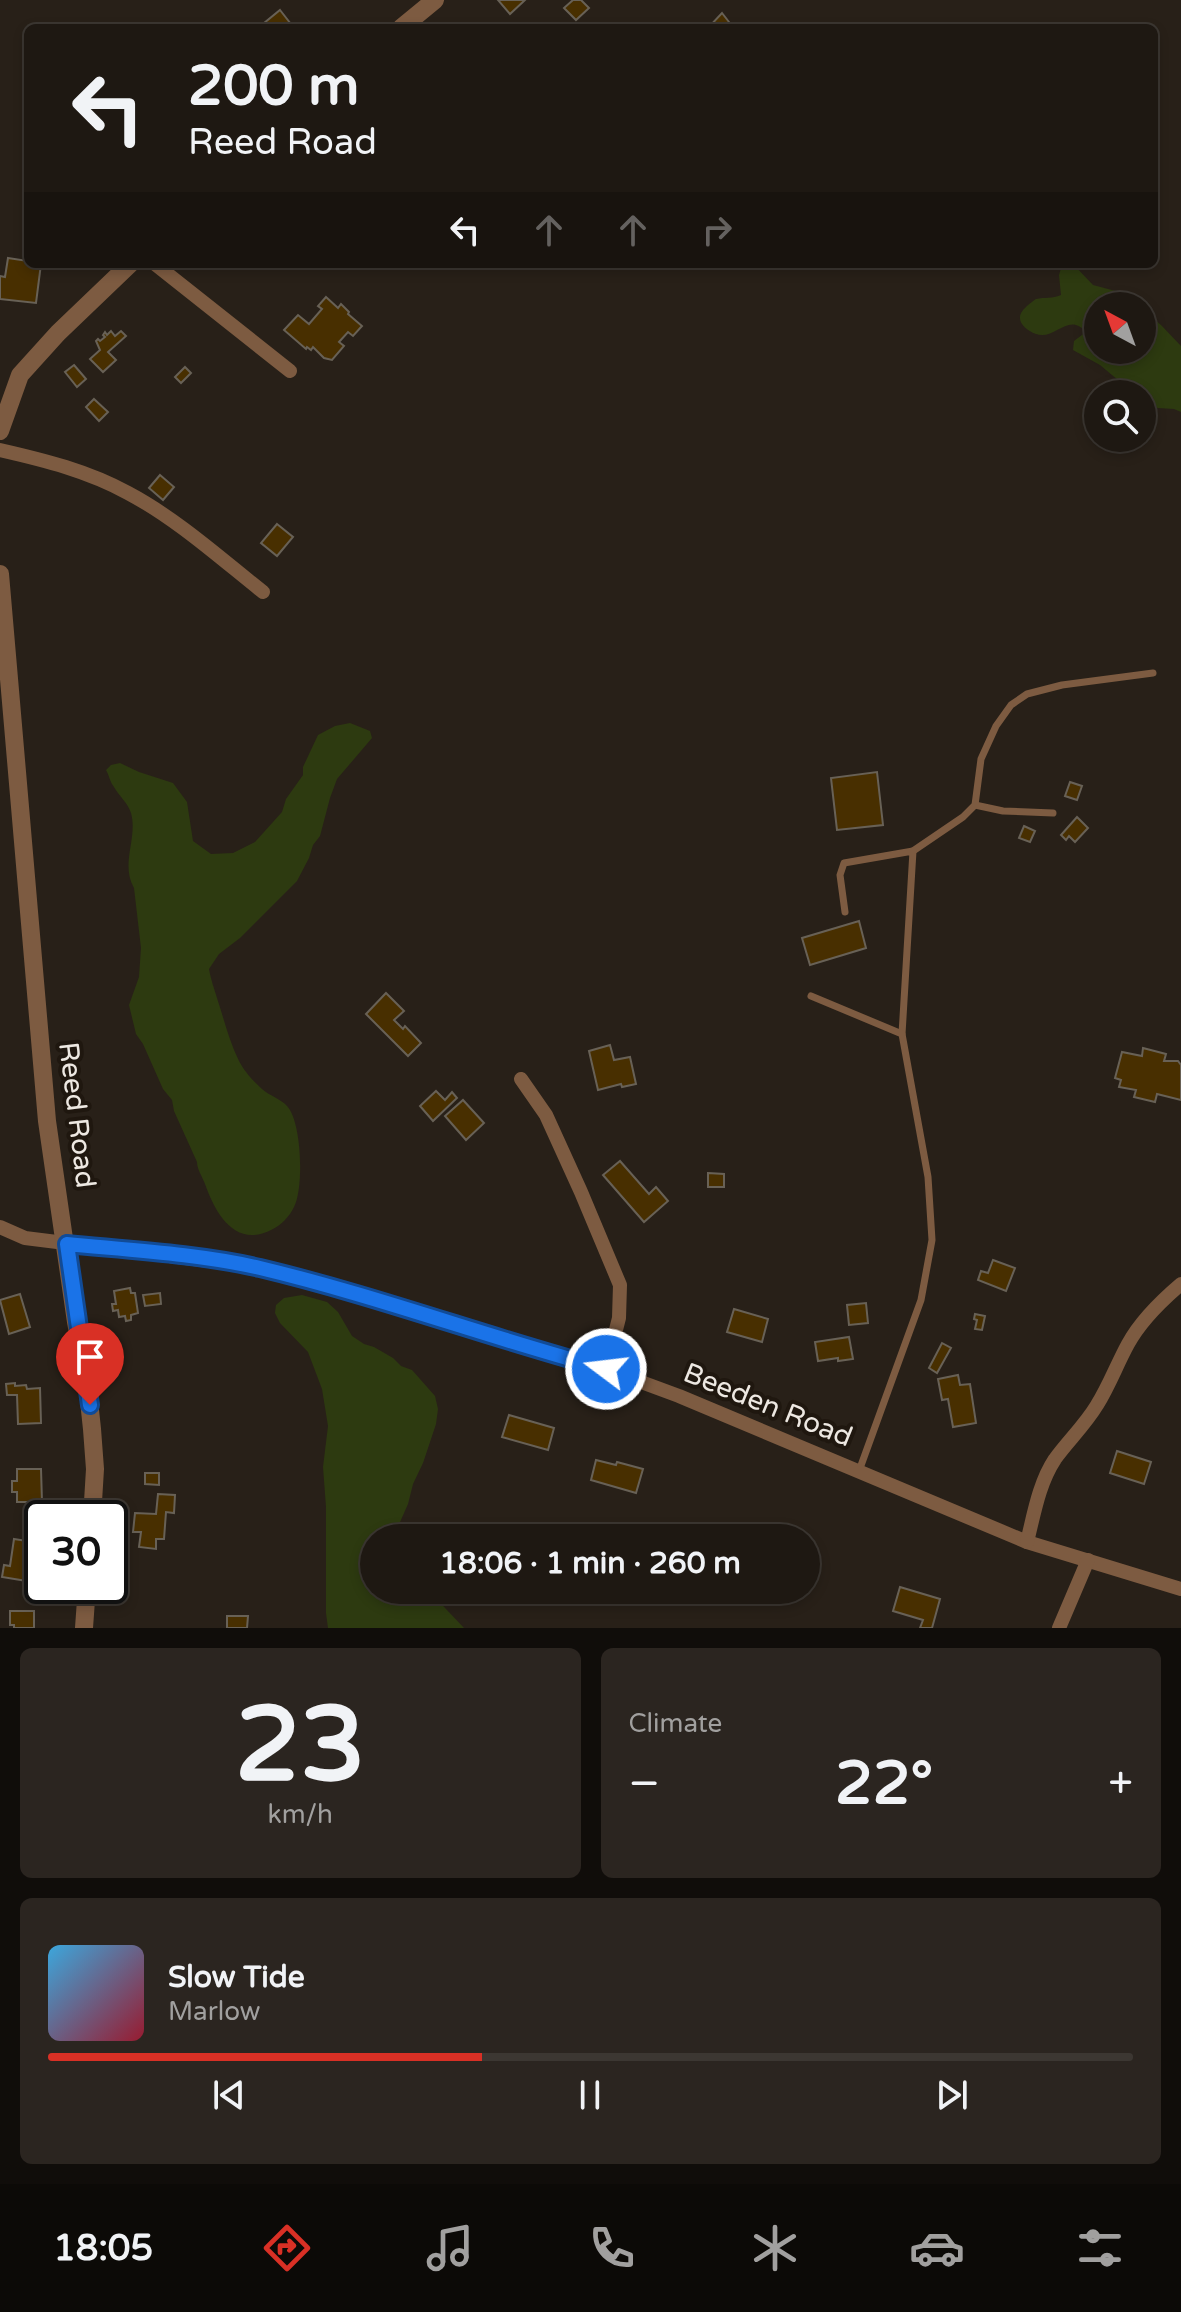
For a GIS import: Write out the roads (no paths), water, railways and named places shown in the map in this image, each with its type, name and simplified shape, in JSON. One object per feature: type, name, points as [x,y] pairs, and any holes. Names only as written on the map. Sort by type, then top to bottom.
[{"type":"street","points":[[406,24],[435,0]]},
{"type":"street","points":[[0,431],[20,375],[58,333],[126,268]]},
{"type":"street","points":[[160,268],[290,371]]},
{"type":"street","points":[[0,450],[64,465],[129,493],[183,529],[263,592]]},
{"type":"street","name":"Reed Road","points":[[0,574],[8,766],[47,1121],[87,1382],[95,1469],[93,1500]]},
{"type":"street","points":[[521,1079],[546,1115],[620,1285],[619,1318],[606,1369]]},
{"type":"street","name":"Beeden Road","points":[[0,1227],[25,1238],[257,1267],[606,1369],[679,1396],[1027,1542],[1181,1589]]},
{"type":"street","points":[[1027,1542],[1041,1492],[1055,1460],[1096,1408],[1129,1343],[1158,1304],[1181,1284]]},
{"type":"street","points":[[1059,1628],[1088,1560]]},
{"type":"street","points":[[84,1628],[86,1604]]},
{"type":"lane","points":[[845,912],[840,875],[844,863],[913,851],[963,817],[975,805],[981,759],[996,726],[1011,705],[1027,694],[1062,685],[1153,673]]},
{"type":"lane","points":[[975,805],[1003,811],[1053,813]]},
{"type":"lane","points":[[859,1471],[921,1300],[932,1240],[928,1177],[902,1034],[913,851]]},
{"type":"lane","points":[[811,996],[902,1034]]}]
